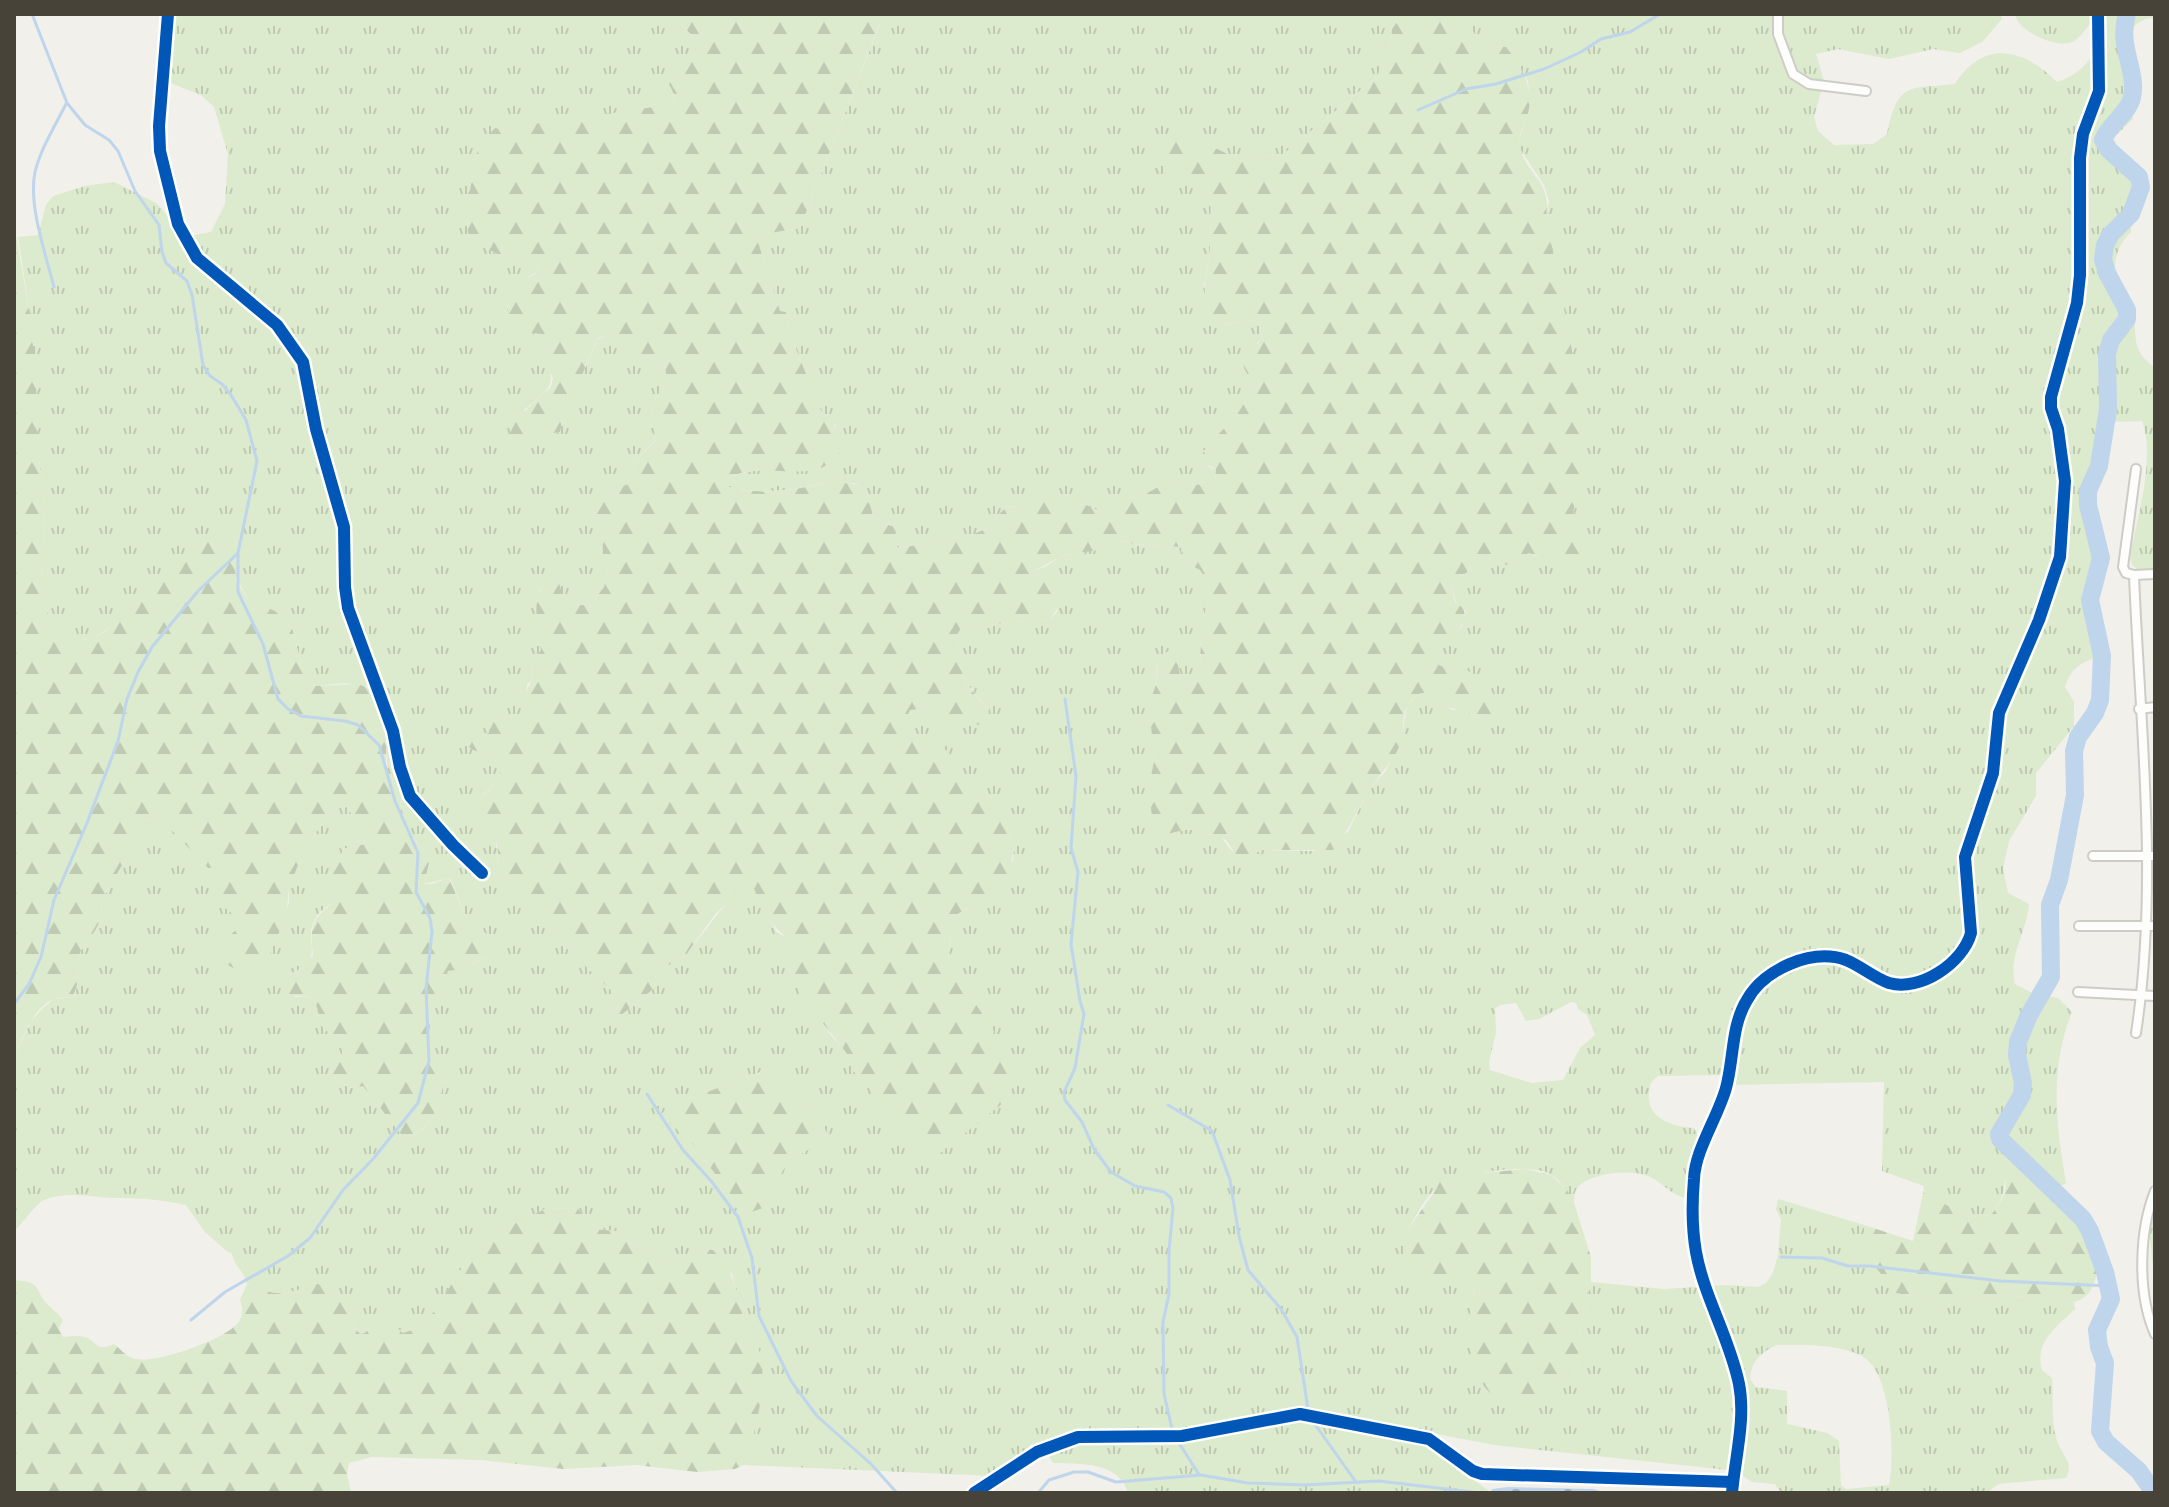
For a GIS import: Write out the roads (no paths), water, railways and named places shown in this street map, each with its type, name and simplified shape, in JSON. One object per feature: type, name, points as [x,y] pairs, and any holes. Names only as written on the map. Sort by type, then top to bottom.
[{"type":"street","points":[[168,14],[159,126],[160,151],[178,224],[197,258],[277,325],[303,362],[316,429],[344,527],[348,608],[393,731],[406,786],[410,796],[430,820],[482,873]]},
{"type":"street","points":[[1778,14],[1778,34],[1793,74],[1809,84],[1866,91]]},
{"type":"street","points":[[1732,1493],[1741,1398],[1736,1373],[1696,1252],[1695,1170],[1727,1084],[1741,1010],[1755,987],[1780,970],[1809,958],[1824,956],[1850,962],[1887,982],[1908,984],[1937,973],[1959,955],[1969,940],[1965,857],[1993,773],[1999,713],[2039,620],[2060,557],[2065,481],[2051,397],[2077,303],[2081,143],[2099,91],[2098,14]]},
{"type":"street","points":[[2136,469],[2123,556],[2124,572],[2155,574]]},
{"type":"street","points":[[2134,575],[2139,709],[2151,856],[2150,926],[2136,1033]]},
{"type":"street","points":[[2139,709],[2155,707]]},
{"type":"street","points":[[2093,856],[2151,856]]},
{"type":"street","points":[[2079,926],[2150,926]]},
{"type":"street","points":[[2078,992],[2155,996]]},
{"type":"street","points":[[2155,1191],[2147,1210],[2142,1244],[2145,1289],[2155,1334]]},
{"type":"street","points":[[974,1493],[1037,1452],[1078,1437],[1182,1436],[1300,1414],[1429,1439],[1473,1471],[1482,1474],[1733,1482]]},
{"type":"water","points":[[1492,1489],[1593,1489],[1607,1493],[1491,1492]]},
{"type":"waterway","points":[[32,14],[67,103],[85,125],[109,140],[118,151],[135,191],[159,225],[166,263],[187,281],[192,295],[203,365],[231,395],[246,420],[257,461],[238,553],[238,592],[263,644],[278,699],[301,716],[358,725],[379,745],[395,801],[418,853],[416,892],[430,918],[432,932],[426,989],[429,1061],[418,1103],[373,1159],[343,1190],[310,1238],[288,1256],[225,1292],[191,1320]]},
{"type":"waterway","points":[[1418,110],[1466,89],[1496,84],[1544,69],[1601,39],[1630,32],[1660,14]]},
{"type":"waterway","points":[[2127,14],[2124,37],[2132,78],[2132,97],[2103,140],[2109,150],[2139,177],[2141,187],[2131,214],[2111,234],[2105,245],[2103,259],[2127,310],[2127,319],[2111,340],[2107,354],[2108,409],[2099,466],[2088,491],[2088,505],[2101,558],[2090,600],[2102,656],[2100,700],[2078,737],[2074,751],[2075,795],[2059,880],[2050,905],[2051,977],[2029,1015],[2018,1042],[2022,1095],[1999,1134],[2000,1139],[2083,1219],[2090,1231],[2111,1299],[2097,1330],[2105,1363],[2100,1431],[2106,1442],[2139,1471],[2154,1493]]},
{"type":"waterway","points":[[54,287],[39,230],[33,185],[41,154],[66,104]]},
{"type":"waterway","points":[[14,1004],[29,984],[41,957],[54,900],[118,741],[127,699],[138,672],[152,647],[198,591],[237,554]]},
{"type":"waterway","points":[[1065,699],[1076,776],[1071,848],[1078,872],[1071,944],[1084,1014],[1075,1068],[1064,1092],[1065,1100],[1082,1122],[1094,1149],[1111,1172],[1135,1186],[1164,1192],[1171,1198],[1169,1294],[1163,1322],[1164,1394],[1172,1429]]},
{"type":"waterway","points":[[647,1094],[683,1150],[738,1217],[752,1258],[759,1316],[791,1381],[817,1416],[871,1464],[897,1493]]},
{"type":"waterway","points":[[1168,1105],[1212,1131],[1230,1180],[1248,1270],[1281,1309],[1297,1337],[1308,1409]]},
{"type":"waterway","points":[[1781,1257],[1822,1258],[1848,1266],[2001,1281],[2110,1286]]},
{"type":"waterway","points":[[1314,1423],[1356,1482]]},
{"type":"waterway","points":[[1179,1443],[1198,1473]]},
{"type":"waterway","points":[[1038,1493],[1049,1480],[1074,1472],[1088,1472],[1116,1482],[1201,1475],[1248,1483],[1304,1485],[1379,1481],[1480,1493]]}]
